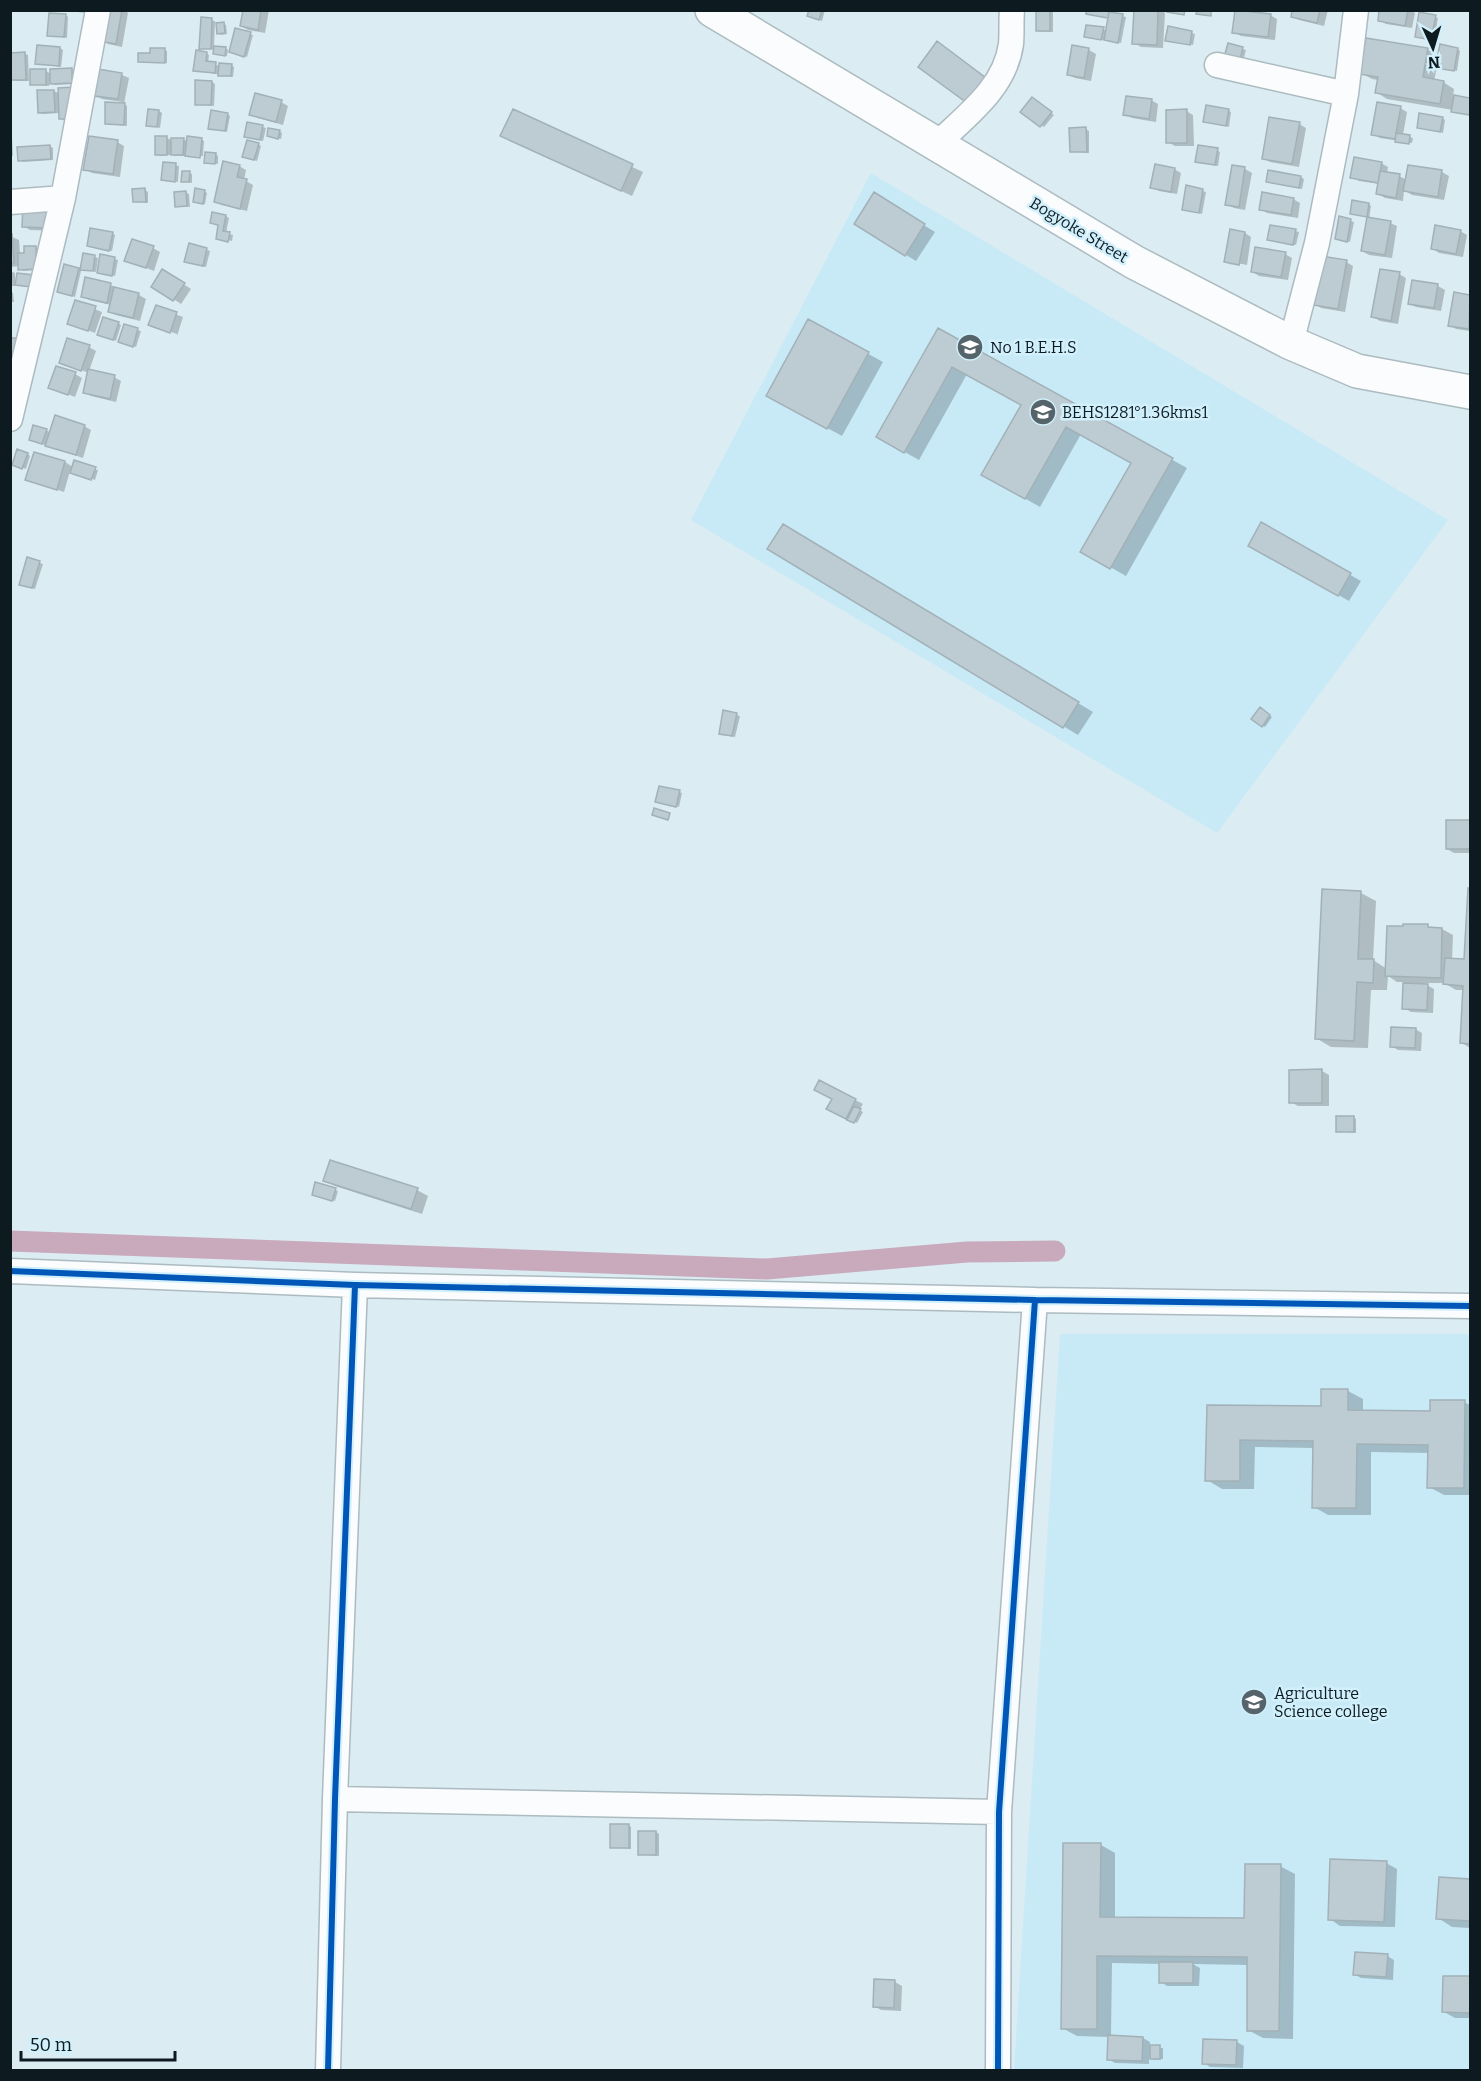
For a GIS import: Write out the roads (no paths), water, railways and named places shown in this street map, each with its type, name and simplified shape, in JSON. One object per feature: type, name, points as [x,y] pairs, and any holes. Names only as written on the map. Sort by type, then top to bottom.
[{"type":"main road","name":"Bogyoke Street","points":[[712,10],[1134,262],[1291,343],[1358,371],[1470,392]]},
{"type":"street","points":[[10,419],[63,198],[98,10]]},
{"type":"street","points":[[937,144],[991,92],[1000,76],[1011,45],[1012,10]]},
{"type":"street","points":[[1291,343],[1317,243],[1346,94],[1356,10]]},
{"type":"street","points":[[1216,65],[1346,94]]},
{"type":"street","points":[[10,202],[63,198]]},
{"type":"street","points":[[10,1272],[355,1285],[1470,1306]]},
{"type":"street","points":[[328,2070],[335,1799],[355,1285]]},
{"type":"street","points":[[998,2070],[999,1812],[1035,1299]]},
{"type":"street","points":[[335,1799],[999,1812]]},
{"type":"waterway","points":[[10,1241],[767,1269],[967,1252],[1055,1251]]},
{"type":"place","name":"No 1 B.E.H.S","points":[[970,347]]},
{"type":"place","name":"BEHS1281°1.36kms1","points":[[1043,412]]},
{"type":"place","name":"Agriculture Science college","points":[[1254,1702]]}]
